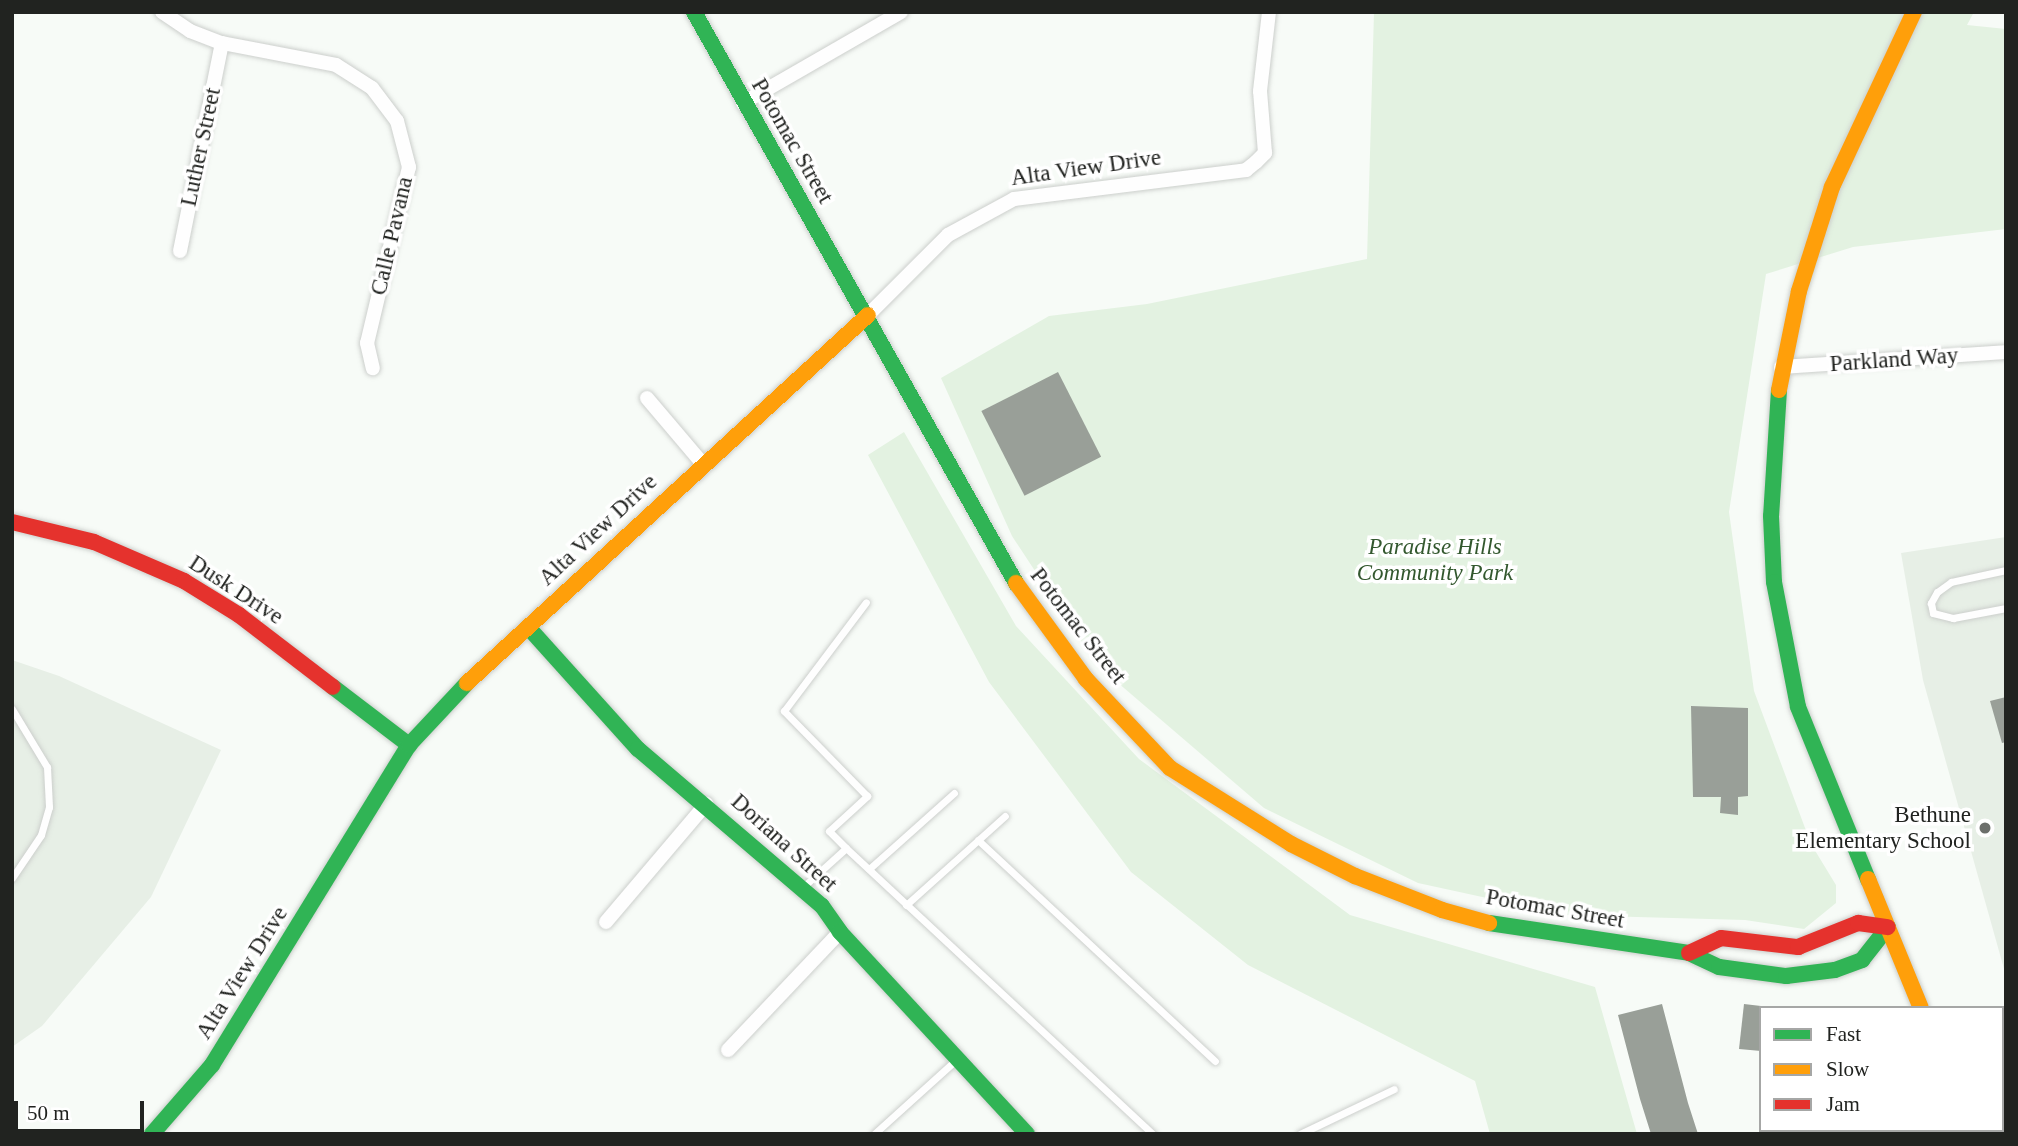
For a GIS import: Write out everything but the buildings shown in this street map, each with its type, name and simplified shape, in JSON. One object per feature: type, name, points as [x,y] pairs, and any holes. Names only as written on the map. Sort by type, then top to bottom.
[{"type":"street","name":"Calle Pavana","points":[[162,12],[190,31],[222,43],[336,65],[372,88],[397,121],[409,167],[367,343],[373,368]]},
{"type":"street","name":"Potomac Street","points":[[694,12],[743,103],[868,315],[1020,590],[1086,679],[1170,768],[1291,844],[1355,876],[1442,910],[1517,930],[1689,953],[1719,967],[1786,976],[1823,972],[1862,960],[1888,927]]},
{"type":"street","points":[[743,103],[901,12]]},
{"type":"street","name":"Alta View Drive","points":[[152,1134],[212,1065],[409,745],[482,667],[868,315],[948,235],[1014,199],[1246,170],[1265,153],[1260,91],[1269,12]]},
{"type":"street","points":[[1914,12],[1824,211],[1781,368],[1771,516],[1774,582],[1798,707],[1820,768],[1920,1006]]},
{"type":"street","name":"Luther Street","points":[[180,251],[222,43]]},
{"type":"street","name":"Parkland Way","points":[[1781,368],[2006,352]]},
{"type":"street","points":[[647,398],[703,464]]},
{"type":"street","name":"Dusk Drive","points":[[12,522],[94,542],[184,581],[239,615],[409,745]]},
{"type":"street","name":"Doriana Street","points":[[528,627],[638,749],[803,888],[840,932],[1027,1134]]},
{"type":"street","points":[[606,922],[706,804]]},
{"type":"street","points":[[1689,953],[1721,938],[1798,947],[1858,923],[1888,927]]},
{"type":"street","points":[[728,1050],[840,932]]},
{"type":"lane","points":[[2006,570],[1951,582],[1937,592],[1931,603],[1933,613],[1953,618],[2006,608]]},
{"type":"lane","points":[[866,602],[783,711],[867,796],[829,831],[1153,1134]]},
{"type":"lane","points":[[12,709],[47,767],[49,807],[41,835],[12,878]]},
{"type":"lane","points":[[869,869],[954,793]]},
{"type":"lane","points":[[906,905],[1005,816]]},
{"type":"lane","points":[[978,840],[1215,1061]]},
{"type":"lane","points":[[803,888],[846,848]]},
{"type":"lane","points":[[874,1134],[957,1058]]},
{"type":"lane","points":[[1300,1134],[1394,1089]]},
{"type":"shaded area","name":"Bethune Elementary School","points":[[2006,537],[2006,976],[1923,680],[1901,553]]},
{"type":"shaded area","points":[[12,660],[59,676],[221,750],[151,897],[42,1026],[12,1047]]},
{"type":"green space","name":"Paradise Hills Community Park","points":[[1374,12],[1974,12],[1967,25],[2006,29],[2006,229],[1853,247],[1766,274],[1729,512],[1754,691],[1811,844],[1836,885],[1836,903],[1804,929],[1745,920],[1565,915],[1418,883],[1264,808],[1096,664],[1012,536],[941,378],[1049,316],[1147,304],[1367,259]]},
{"type":"green space","points":[[904,432],[1016,626],[1139,759],[1350,915],[1595,987],[1637,1134],[1490,1134],[1475,1081],[1248,965],[1131,872],[989,682],[868,455]]},
{"type":"traffic: fast","points":[[694,12],[1016,583]]},
{"type":"traffic: fast","points":[[1779,390],[1771,516],[1774,582],[1798,707],[1868,879]]},
{"type":"traffic: fast","points":[[528,627],[638,749],[822,906],[840,932],[1027,1134]]},
{"type":"traffic: fast","points":[[152,1134],[212,1065],[409,745],[467,683]]},
{"type":"traffic: fast","points":[[333,687],[409,745]]},
{"type":"traffic: fast","points":[[1489,923],[1689,953],[1719,967],[1786,976],[1835,970],[1862,960],[1888,927]]},
{"type":"traffic: slow","points":[[1779,390],[1799,291],[1832,187],[1914,12]]},
{"type":"traffic: slow","points":[[467,683],[868,315]]},
{"type":"traffic: slow","points":[[1016,583],[1086,679],[1170,768],[1291,844],[1355,876],[1442,910],[1489,923]]},
{"type":"traffic: slow","points":[[1868,879],[1920,1006]]},
{"type":"traffic: jam","points":[[12,522],[94,542],[184,581],[239,615],[333,687]]},
{"type":"traffic: jam","points":[[1689,953],[1721,938],[1798,947],[1858,923],[1888,927]]},
{"type":"place","name":"Bethune Elementary School","points":[[1985,828]]}]
